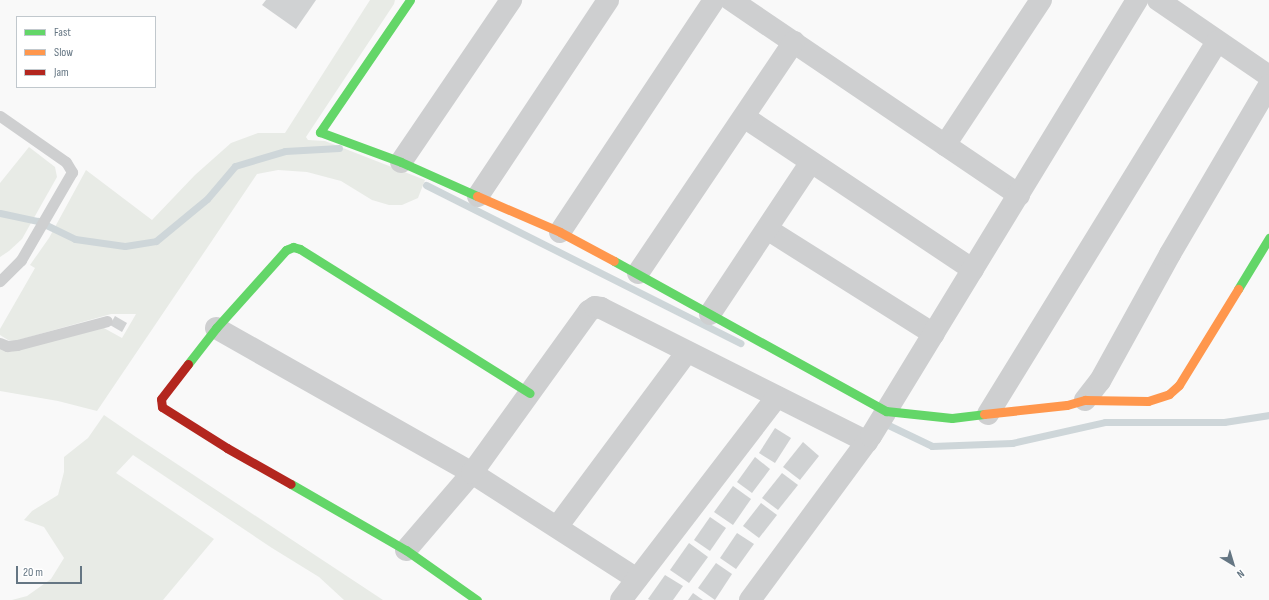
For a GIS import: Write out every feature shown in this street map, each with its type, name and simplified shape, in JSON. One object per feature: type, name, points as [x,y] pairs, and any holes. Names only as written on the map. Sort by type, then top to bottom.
[{"type":"street","points":[[410,0],[320,132],[401,162],[560,232],[638,273],[884,414],[952,418],[1067,405],[1085,400],[1148,401],[1169,394],[1179,385],[1269,238]]},
{"type":"street","points":[[401,162],[511,0]]},
{"type":"street","points":[[478,196],[608,0]]},
{"type":"street","points":[[560,232],[714,0]]},
{"type":"street","points":[[731,0],[1019,195]]},
{"type":"street","points":[[945,145],[1041,0]]},
{"type":"street","points":[[750,600],[869,439],[1137,0]]},
{"type":"street","points":[[1158,0],[1217,42],[1269,76]]},
{"type":"street","points":[[638,273],[794,42]]},
{"type":"street","points":[[988,414],[1217,42]]},
{"type":"street","points":[[1085,400],[1100,381],[1170,254],[1269,85]]},
{"type":"street","points":[[744,117],[973,270]]},
{"type":"street","points":[[710,314],[812,162]]},
{"type":"street","points":[[767,229],[934,334]]},
{"type":"street","points":[[470,598],[406,550],[227,448],[162,407],[161,398],[216,328],[286,250],[293,246],[530,393]]},
{"type":"street","points":[[406,550],[472,473],[589,311],[595,307],[601,308],[778,397],[869,439]]},
{"type":"street","points":[[216,328],[472,473],[638,579]]},
{"type":"street","points":[[557,527],[687,352]]},
{"type":"street","points":[[621,600],[778,397]]},
{"type":"lane","points":[[0,116],[66,162],[71,167],[72,172],[70,178],[36,235],[15,267],[0,281]]},
{"type":"lane","points":[[0,343],[7,346],[17,345],[107,321]]},
{"type":"shaded area","points":[[370,0],[395,0],[394,4],[306,137],[308,140],[325,141],[425,180],[418,198],[402,205],[389,205],[372,200],[341,181],[307,172],[278,170],[257,174],[97,411],[58,401],[0,391],[0,349],[102,327],[122,338],[136,314],[111,314],[15,341],[8,340],[0,335],[0,329],[35,268],[30,265],[49,238],[86,170],[152,220],[195,175],[231,143],[258,133],[285,133]]},
{"type":"shaded area","points":[[29,147],[55,167],[57,177],[22,239],[0,257],[0,183]]},
{"type":"shaded area","points":[[104,415],[383,600],[344,600],[319,577],[272,548],[133,455],[116,473],[214,539],[163,600],[12,600],[27,596],[51,579],[64,558],[44,527],[24,520],[32,511],[58,495],[64,472],[64,457],[88,438]]},
{"type":"building","points":[[266,0],[316,0],[296,29],[262,5]]},
{"type":"building","points":[[115,316],[127,323],[122,332],[110,325]]},
{"type":"building","points":[[775,428],[791,438],[775,463],[759,453]]},
{"type":"building","points":[[803,442],[819,456],[800,480],[783,467]]},
{"type":"building","points":[[755,457],[770,469],[752,493],[737,482]]},
{"type":"building","points":[[782,473],[798,485],[778,510],[762,498]]},
{"type":"building","points":[[733,486],[751,499],[733,525],[714,512]]},
{"type":"building","points":[[761,503],[777,515],[759,538],[743,526]]},
{"type":"building","points":[[710,517],[726,528],[710,551],[694,540]]},
{"type":"building","points":[[737,533],[754,544],[736,569],[720,558]]},
{"type":"building","points":[[689,543],[708,557],[689,583],[670,570]]},
{"type":"building","points":[[716,563],[732,574],[715,600],[698,588]]},
{"type":"building","points":[[665,575],[683,586],[673,600],[648,599]]},
{"type":"building","points":[[693,593],[703,600],[688,600]]},
{"type":"waterway","points":[[0,213],[38,221],[75,239],[125,246],[156,241],[207,199],[235,166],[285,151],[339,148]]},
{"type":"waterway","points":[[426,185],[740,343]]},
{"type":"waterway","points":[[882,422],[932,446],[1012,443],[1105,422],[1224,422],[1269,415]]},
{"type":"traffic: fast","points":[[410,0],[320,132],[401,162],[477,196]]},
{"type":"traffic: fast","points":[[1238,289],[1269,238]]},
{"type":"traffic: fast","points":[[188,364],[216,328],[286,250],[293,247],[300,249],[530,393]]},
{"type":"traffic: fast","points":[[614,261],[886,411],[952,418],[984,414]]},
{"type":"traffic: fast","points":[[291,484],[406,550],[477,600]]},
{"type":"traffic: slow","points":[[477,196],[560,232],[614,261]]},
{"type":"traffic: slow","points":[[984,414],[1067,405],[1085,400],[1148,401],[1169,394],[1179,385],[1238,289]]},
{"type":"traffic: jam","points":[[188,364],[161,399],[162,407],[227,448],[291,484]]}]
